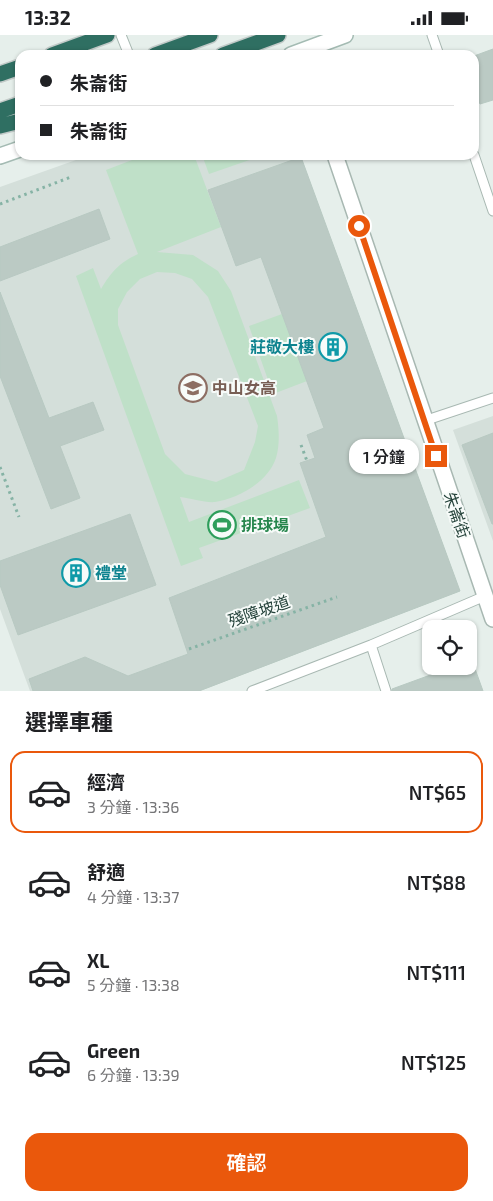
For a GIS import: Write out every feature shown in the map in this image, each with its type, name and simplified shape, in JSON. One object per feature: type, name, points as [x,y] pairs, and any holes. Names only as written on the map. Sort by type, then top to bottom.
[{"type":"highway","points":[[66,50],[107,35]]},
{"type":"highway","points":[[169,50],[210,35]]},
{"type":"highway","points":[[238,50],[278,35]]},
{"type":"highway","points":[[0,74],[15,69]]},
{"type":"highway","points":[[0,111],[15,106]]},
{"type":"highway","points":[[0,126],[15,122]]},
{"type":"street","points":[[307,50],[345,35]]},
{"type":"street","points":[[0,156],[15,151]]},
{"type":"street","name":"朱崙街","points":[[337,160],[493,619]]},
{"type":"lane","points":[[121,35],[127,50]]},
{"type":"lane","points":[[432,35],[437,50]]},
{"type":"lane","points":[[476,160],[493,211]]},
{"type":"lane","points":[[424,421],[493,398]]},
{"type":"lane","points":[[252,691],[262,689],[371,645],[485,596]]},
{"type":"lane","points":[[371,645],[386,691]]},
{"type":"path","points":[[0,204],[71,177]]},
{"type":"path","points":[[301,445],[307,461]]},
{"type":"path","points":[[0,467],[19,517]]},
{"type":"path","name":"殘障坡道","points":[[190,649],[337,597]]},
{"type":"shaded area","name":"中山女高","points":[[76,160],[302,160],[460,591],[200,691],[30,691],[0,609],[0,187]]},
{"type":"shaded area","points":[[493,416],[493,541],[453,430]]},
{"type":"green space","points":[[132,160],[196,160],[221,227],[157,252],[193,255],[218,271],[231,291],[277,416],[279,437],[276,458],[272,467],[251,488],[233,497],[215,502],[180,497],[189,522],[299,480],[310,508],[199,548],[203,558],[181,566],[76,276],[93,268],[101,289],[116,268],[138,254],[106,170]],"holes":[[[157,272],[175,273],[192,279],[208,297],[258,426],[255,442],[244,470],[216,482],[185,474],[165,454],[118,325],[118,309],[127,292],[140,279]]]},
{"type":"green space","points":[[204,160],[250,160],[209,174]]},
{"type":"green space","points":[[282,314],[307,381],[273,394],[249,326]]},
{"type":"building","points":[[493,49],[493,100],[480,104],[479,101],[479,54]]},
{"type":"building","points":[[293,160],[302,160],[460,591],[199,691],[33,691],[29,679],[85,657],[128,676],[188,654],[169,598],[326,537],[300,463],[315,458],[307,435],[324,428],[261,257],[236,266],[208,190]]},
{"type":"building","points":[[99,209],[110,239],[0,281],[0,247]]},
{"type":"building","points":[[0,292],[49,418],[93,402],[104,430],[60,446],[80,498],[51,509],[0,376]]},
{"type":"building","points":[[493,433],[493,524],[492,524],[462,445]]},
{"type":"building","name":"禮堂","points":[[130,514],[156,585],[18,635],[0,585],[0,561]]},
{"type":"building","points":[[477,674],[483,691],[392,691],[392,689],[430,675]]},
{"type":"place","name":"莊敬大樓","points":[[333,347]]},
{"type":"place","name":"中山女高","points":[[193,388]]},
{"type":"place","name":"排球場","points":[[222,525]]},
{"type":"place","name":"禮堂","points":[[76,573]]},
{"type":"route","points":[[359,226],[436,456]]}]
